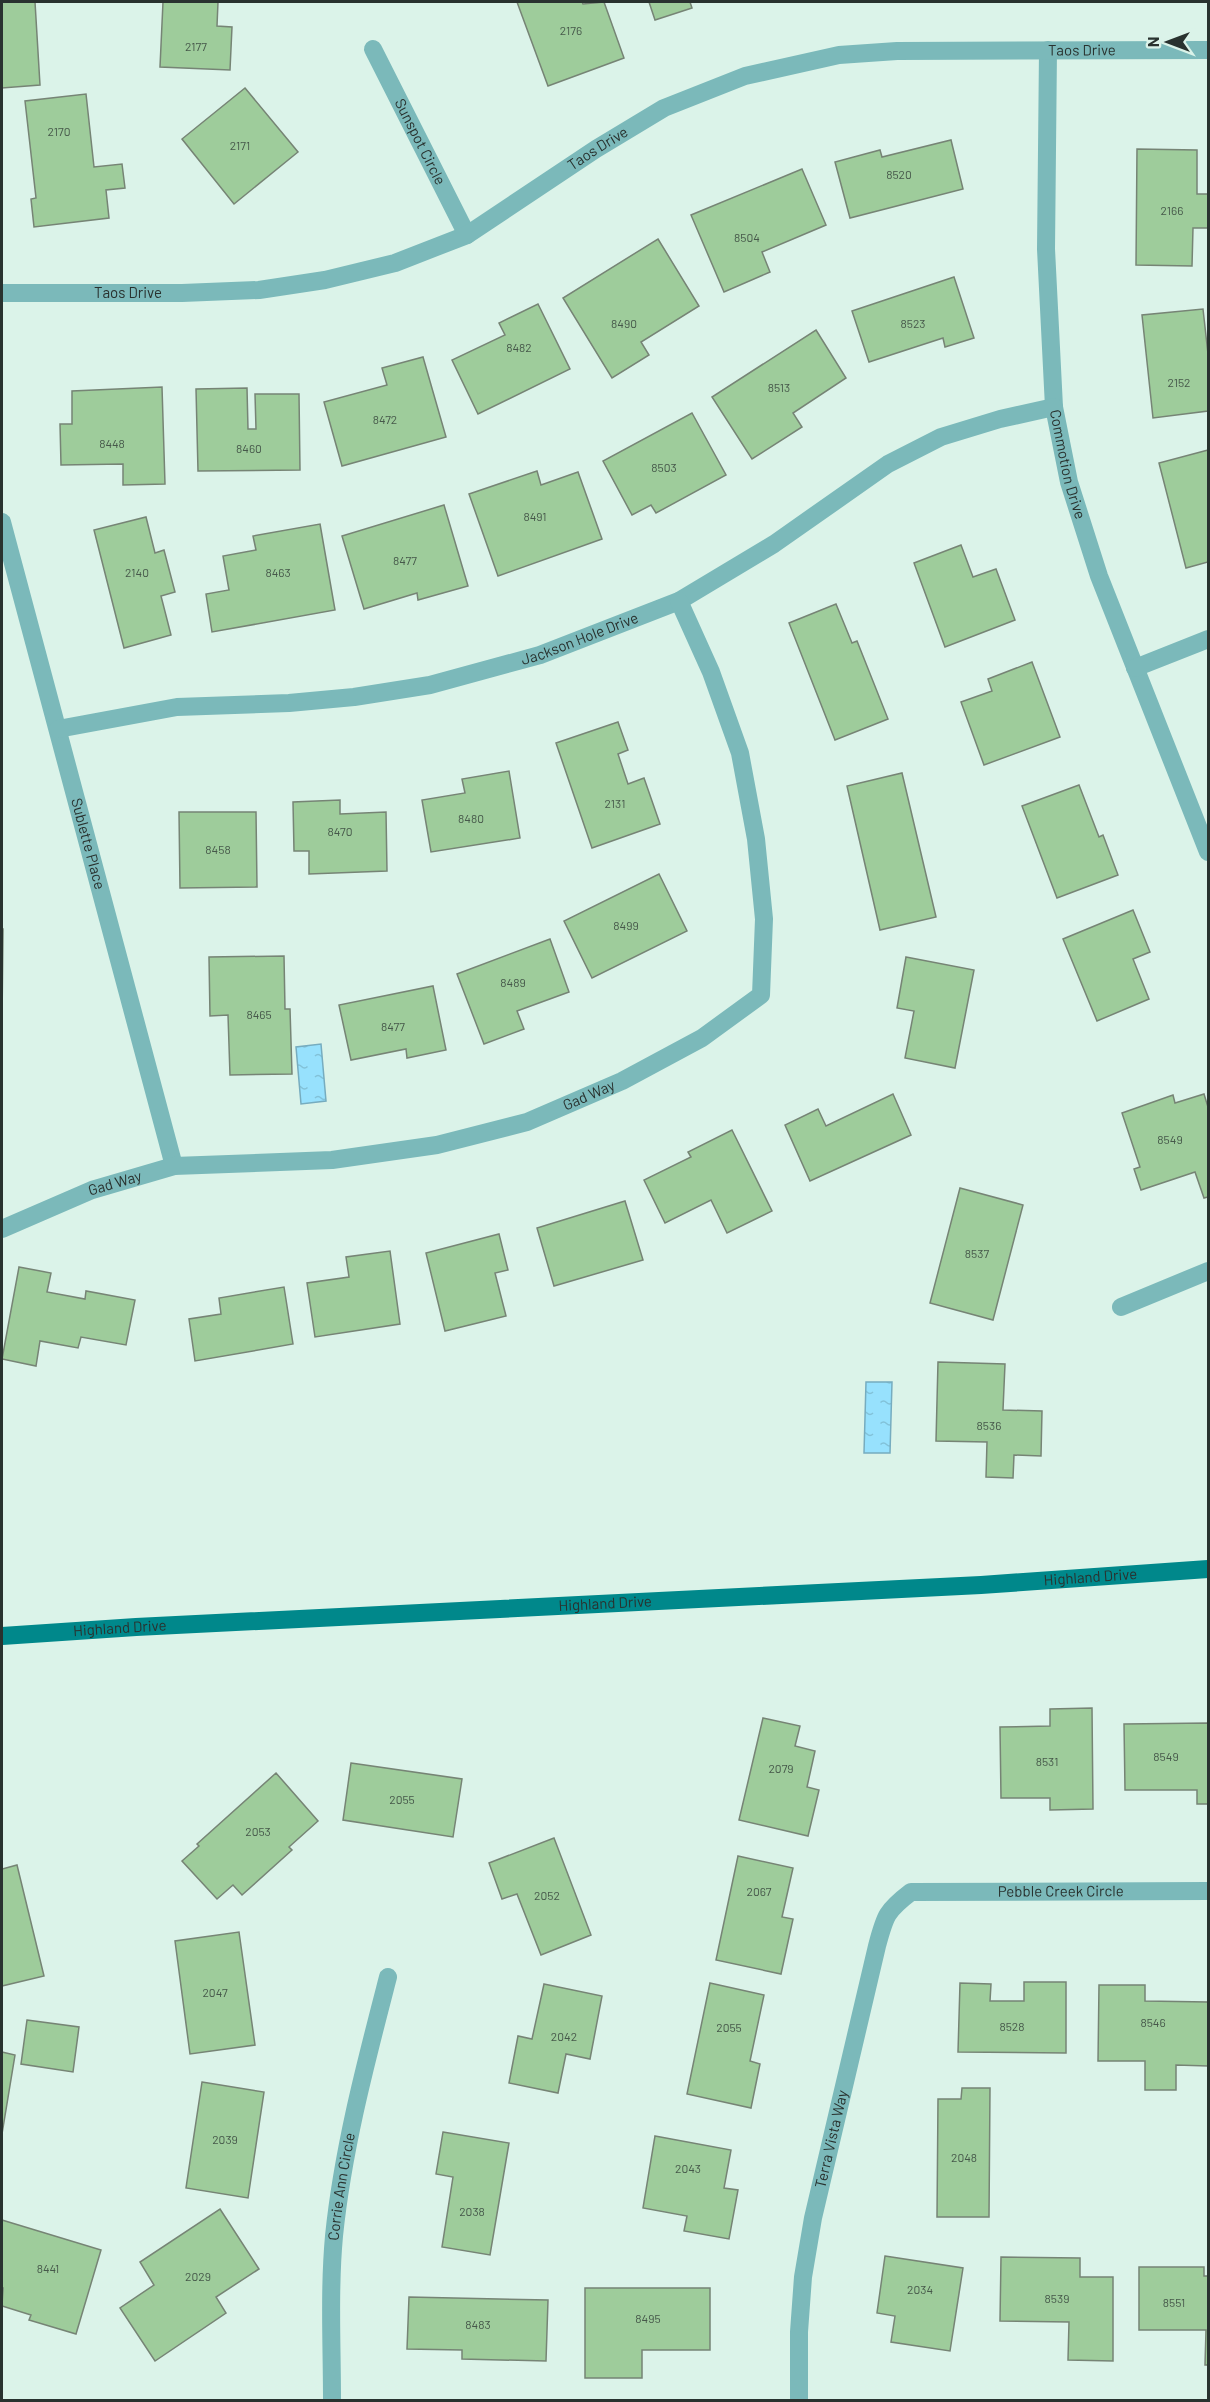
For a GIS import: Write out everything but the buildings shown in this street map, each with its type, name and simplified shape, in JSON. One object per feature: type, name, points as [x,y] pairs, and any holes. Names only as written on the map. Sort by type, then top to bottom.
[{"type":"main road","name":"Highland Drive","points":[[2,1636],[136,1627],[981,1585],[1209,1569]]},
{"type":"street","name":"Sunspot Circle","points":[[373,49],[466,235]]},
{"type":"street","name":"Commotion Drive","points":[[1048,50],[1046,249],[1054,407],[1069,482],[1092,555],[1209,852]]},
{"type":"street","name":"Taos Drive","points":[[2,293],[182,293],[259,290],[325,280],[395,263],[466,235],[596,149],[664,108],[745,76],[839,55],[897,51],[1209,50]]},
{"type":"street","name":"Jackson Hole Drive","points":[[57,729],[177,707],[289,703],[354,697],[430,685],[540,655],[679,601],[774,544],[888,464],[941,437],[1000,419],[1054,407]]},
{"type":"street","name":"Sublette Place","points":[[2,522],[174,1166]]},
{"type":"street","name":"Gad Way","points":[[2,1228],[92,1190],[174,1166],[332,1160],[437,1145],[527,1122],[622,1081],[702,1038],[761,995],[764,919],[756,839],[740,753],[711,672],[679,601]]},
{"type":"street","points":[[1135,668],[1209,639]]},
{"type":"street","points":[[1120,1307],[1209,1271]]},
{"type":"street","name":"Pebble Creek Circle","points":[[911,1892],[1209,1891]]},
{"type":"street","name":"Terra Vista Way","points":[[799,2400],[799,2332],[802,2288],[813,2218],[882,1925],[891,1907],[911,1892]]},
{"type":"street","name":"Corrie Ann Circle","points":[[332,2400],[331,2298],[334,2237],[342,2178],[365,2066],[388,1977]]},
{"type":"water","points":[[321,1044],[326,1101],[301,1104],[296,1047]]},
{"type":"water","points":[[866,1382],[892,1382],[890,1453],[864,1453]]}]
